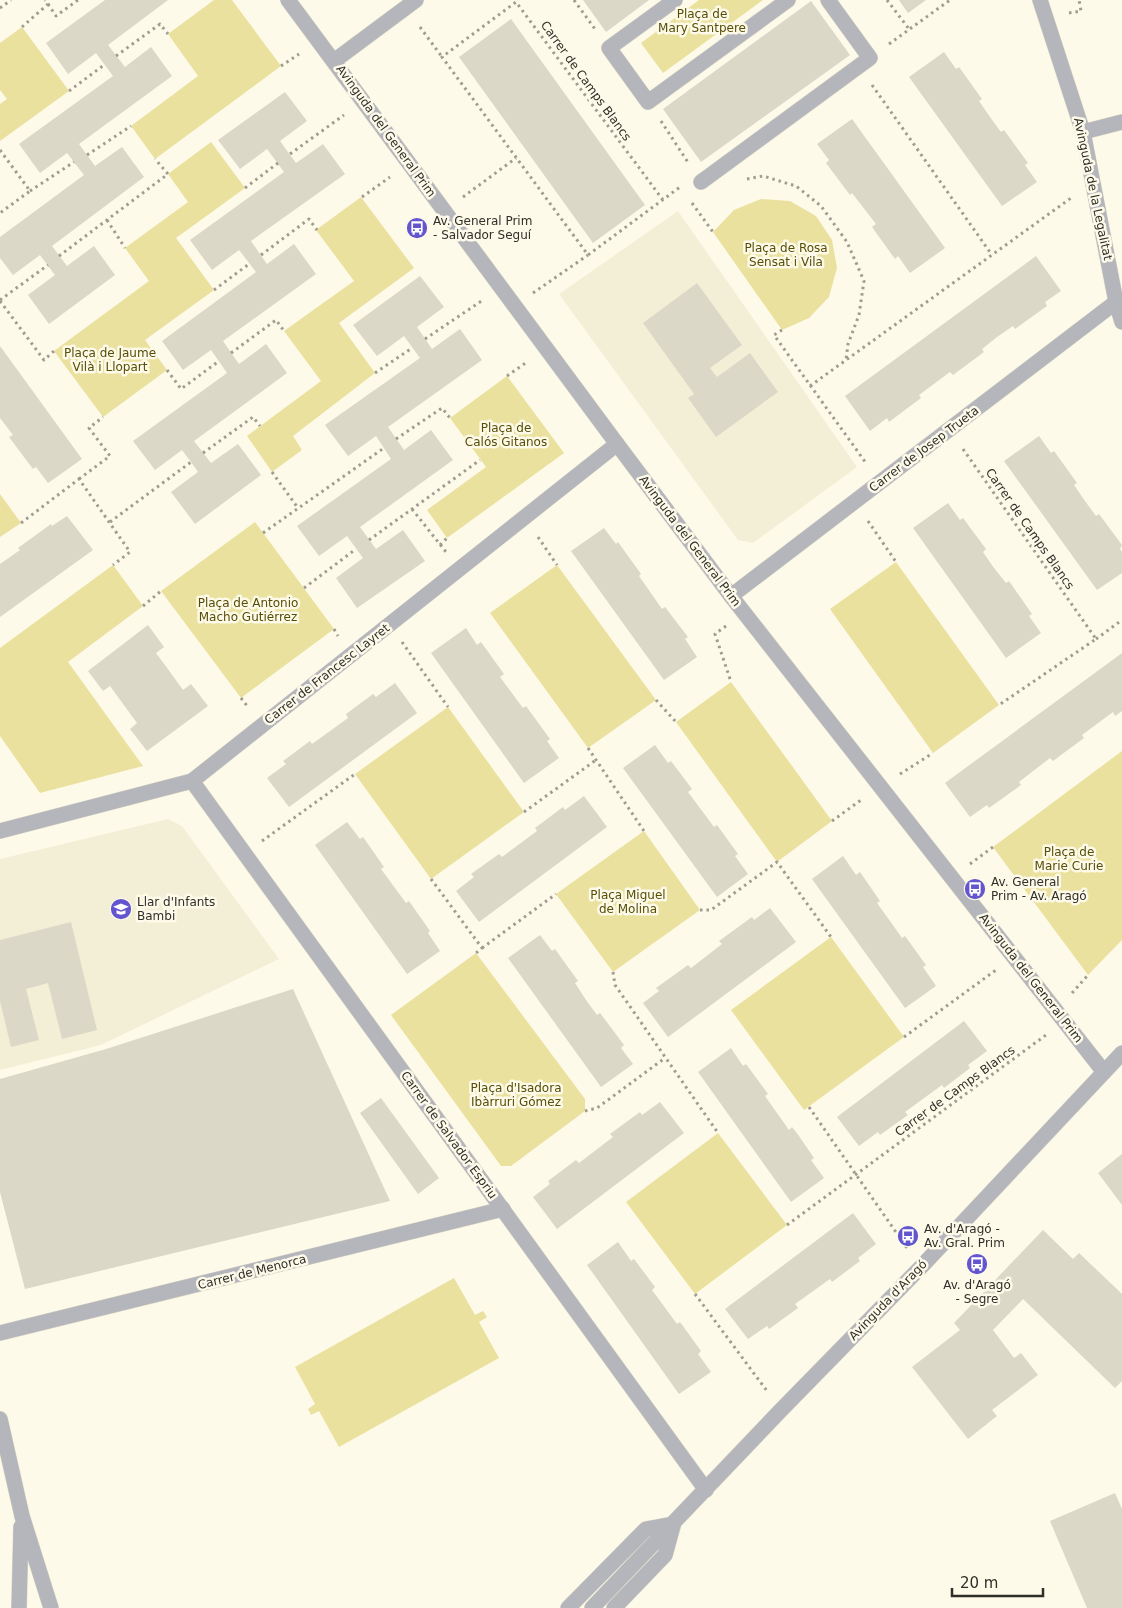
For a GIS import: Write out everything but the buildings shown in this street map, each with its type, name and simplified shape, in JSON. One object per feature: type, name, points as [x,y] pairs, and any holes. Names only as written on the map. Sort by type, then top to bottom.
[{"type":"street","name":"Avinguda del General Prim","points":[[288,0],[731,596],[1104,1072]]},
{"type":"street","points":[[675,0],[609,48],[648,102],[788,0]]},
{"type":"street","points":[[701,182],[870,58],[828,0]]},
{"type":"street","name":"Avinguda de la Legalitat","points":[[1040,0],[1083,132],[1116,302],[1122,322]]},
{"type":"street","points":[[334,61],[411,4]]},
{"type":"street","points":[[1083,132],[1122,122]]},
{"type":"street","name":"Carrer de Josep Trueta","points":[[731,596],[1116,302]]},
{"type":"street","name":"Carrer de Francesc Layret","points":[[0,831],[192,781],[617,444]]},
{"type":"street","name":"Carrer de Salvador Espriu","points":[[192,781],[706,1490]]},
{"type":"street","name":"Avinguda d'Aragó","points":[[592,1608],[921,1267],[1122,1053]]},
{"type":"street","name":"Carrer de Menorca","points":[[0,1333],[503,1209]]},
{"type":"street","points":[[0,1418],[22,1516],[51,1608]]},
{"type":"street","points":[[19,1608],[22,1516]]},
{"type":"street","points":[[568,1608],[646,1529],[673,1524]]},
{"type":"street","name":"Avinguda d'Aragó","points":[[614,1608],[665,1555],[673,1524]]},
{"type":"path","points":[[0,8],[12,0]]},
{"type":"path","points":[[45,0],[56,16],[78,0]]},
{"type":"path","points":[[574,0],[609,48]]},
{"type":"path","points":[[887,0],[909,30],[950,0]]},
{"type":"path","points":[[1069,13],[1081,11],[1079,0]]},
{"type":"path","name":"Carrer de Camps Blancs","points":[[442,57],[517,1],[662,200],[515,306]]},
{"type":"path","points":[[22,27],[48,4]]},
{"type":"path","points":[[411,4],[442,57],[588,255]]},
{"type":"path","points":[[116,56],[160,24],[168,34]]},
{"type":"path","points":[[69,91],[104,65]]},
{"type":"path","points":[[858,67],[992,255]]},
{"type":"path","points":[[290,154],[364,101]]},
{"type":"path","points":[[648,102],[701,182]]},
{"type":"path","points":[[87,155],[131,126]]},
{"type":"path","points":[[0,150],[30,191]]},
{"type":"path","points":[[444,210],[516,158]]},
{"type":"path","points":[[59,256],[168,174],[155,159]]},
{"type":"path","points":[[0,213],[74,162]]},
{"type":"path","points":[[244,188],[278,163]]},
{"type":"path","points":[[362,197],[409,163]]},
{"type":"path","points":[[745,179],[763,176],[796,186],[821,206],[848,242],[864,281],[860,315],[848,344],[846,360]]},
{"type":"path","points":[[810,386],[1093,182]]},
{"type":"path","points":[[701,202],[694,206],[713,232]]},
{"type":"path","points":[[261,255],[309,219],[317,230]]},
{"type":"path","points":[[107,220],[125,248]]},
{"type":"path","points":[[214,290],[249,264]]},
{"type":"path","points":[[48,265],[0,301],[44,360],[54,351]]},
{"type":"path","points":[[425,338],[501,287]]},
{"type":"path","points":[[230,353],[276,320],[284,331]]},
{"type":"path","points":[[782,330],[774,335],[880,482]]},
{"type":"path","points":[[375,373],[412,348]]},
{"type":"path","points":[[167,370],[181,389],[219,361]]},
{"type":"path","points":[[396,439],[442,408],[450,418]]},
{"type":"path","points":[[21,523],[110,456],[89,428],[103,417]]},
{"type":"path","points":[[203,453],[253,417],[260,426]]},
{"type":"path","name":"Carrer de Camps Blancs","points":[[949,430],[1096,639]]},
{"type":"path","points":[[263,533],[384,448]]},
{"type":"path","points":[[369,540],[480,460]]},
{"type":"path","points":[[110,522],[191,462]]},
{"type":"path","points":[[272,472],[298,508]]},
{"type":"path","points":[[79,479],[130,552],[112,565]]},
{"type":"path","points":[[855,502],[896,562]]},
{"type":"path","points":[[412,509],[459,569]]},
{"type":"path","points":[[524,518],[557,565]]},
{"type":"path","points":[[440,545],[448,538]]},
{"type":"path","points":[[304,588],[356,549]]},
{"type":"path","points":[[143,606],[161,591]]},
{"type":"path","points":[[731,682],[715,634],[744,612]]},
{"type":"path","points":[[999,705],[1122,620]]},
{"type":"path","points":[[390,624],[448,707]]},
{"type":"path","points":[[656,700],[676,722]]},
{"type":"path","points":[[588,748],[644,831]]},
{"type":"path","points":[[832,821],[880,786],[933,753]]},
{"type":"path","points":[[524,812],[596,760]]},
{"type":"path","points":[[245,854],[355,774]]},
{"type":"path","points":[[951,878],[993,846]]},
{"type":"path","points":[[700,910],[711,910],[777,862],[831,937]]},
{"type":"path","points":[[431,879],[482,948]]},
{"type":"path","points":[[476,952],[556,894]]},
{"type":"path","points":[[904,1037],[1014,957]]},
{"type":"path","points":[[613,972],[615,985],[718,1133]]},
{"type":"path","name":"Carrer de Camps Blancs","points":[[787,1225],[1064,1022]]},
{"type":"path","points":[[585,1111],[598,1108],[665,1058]]},
{"type":"path","points":[[809,1107],[921,1267]]},
{"type":"path","points":[[695,1294],[781,1410]]},
{"type":"shaded area","points":[[678,211],[857,467],[753,543],[738,540],[559,294]]},
{"type":"shaded area","name":"Llar d'Infants Bambi","points":[[168,819],[182,826],[279,959],[101,1045],[0,1070],[0,859]]},
{"type":"green space","points":[[214,0],[232,0],[281,66],[155,159],[131,126],[198,76],[168,34]]},
{"type":"green space","name":"Plaça de Mary Santpere","points":[[699,0],[763,0],[663,73],[641,43]]},
{"type":"green space","points":[[22,27],[69,91],[0,141],[0,104],[7,99],[0,90],[0,43]]},
{"type":"green space","name":"Plaça de Jaume Vilà i Llopart","points":[[211,142],[245,188],[176,238],[214,290],[145,340],[167,370],[103,417],[54,351],[149,281],[125,248],[188,202],[168,174]]},
{"type":"green space","points":[[361,197],[414,268],[339,323],[375,373],[293,436],[302,450],[272,472],[247,436],[321,381],[284,331],[354,281],[316,230]]},
{"type":"green space","name":"Plaça de Rosa Sensat i Vila","points":[[761,199],[790,201],[816,216],[832,240],[837,268],[829,297],[809,318],[782,330],[713,232],[734,210]]},
{"type":"green space","name":"Plaça de Calós Gitanos","points":[[507,376],[564,453],[447,538],[427,510],[486,467],[450,418]]},
{"type":"green space","points":[[0,494],[21,523],[0,537]]},
{"type":"green space","name":"Plaça de Antonio Macho Gutiérrez","points":[[255,522],[334,629],[241,698],[161,591]]},
{"type":"green space","points":[[896,562],[999,705],[933,753],[830,609]]},
{"type":"green space","points":[[113,565],[143,606],[68,662],[143,766],[40,793],[0,736],[0,648]]},
{"type":"green space","points":[[557,565],[656,700],[588,748],[490,613]]},
{"type":"green space","points":[[731,682],[832,821],[777,862],[676,722]]},
{"type":"green space","points":[[448,707],[524,812],[431,879],[355,774]]},
{"type":"green space","name":"Plaça de Marie Curie","points":[[1122,751],[1122,940],[1088,975],[993,847]]},
{"type":"green space","name":"Plaça Miguel de Molina","points":[[644,831],[700,910],[613,972],[556,894]]},
{"type":"green space","points":[[831,937],[904,1037],[804,1110],[731,1010]]},
{"type":"green space","name":"Plaça d'Isadora Ibàrruri Gómez","points":[[476,953],[585,1099],[585,1111],[511,1166],[501,1166],[391,1015]]},
{"type":"green space","points":[[718,1133],[787,1225],[695,1294],[626,1202]]},
{"type":"green space","points":[[454,1278],[475,1315],[483,1311],[487,1317],[479,1322],[499,1358],[339,1447],[319,1411],[311,1415],[308,1409],[315,1404],[295,1367]]},
{"type":"place","name":"Av. General Prim - Salvador Seguí","points":[[417,228]]},
{"type":"place","name":"Av. General Prim - Av. Aragó","points":[[975,889]]},
{"type":"place","name":"Llar d'Infants Bambi","points":[[121,909]]},
{"type":"place","name":"Av. d'Aragó - Av. Gral. Prim","points":[[908,1236]]},
{"type":"place","name":"Av. d'Aragó - Segre","points":[[977,1264]]}]
